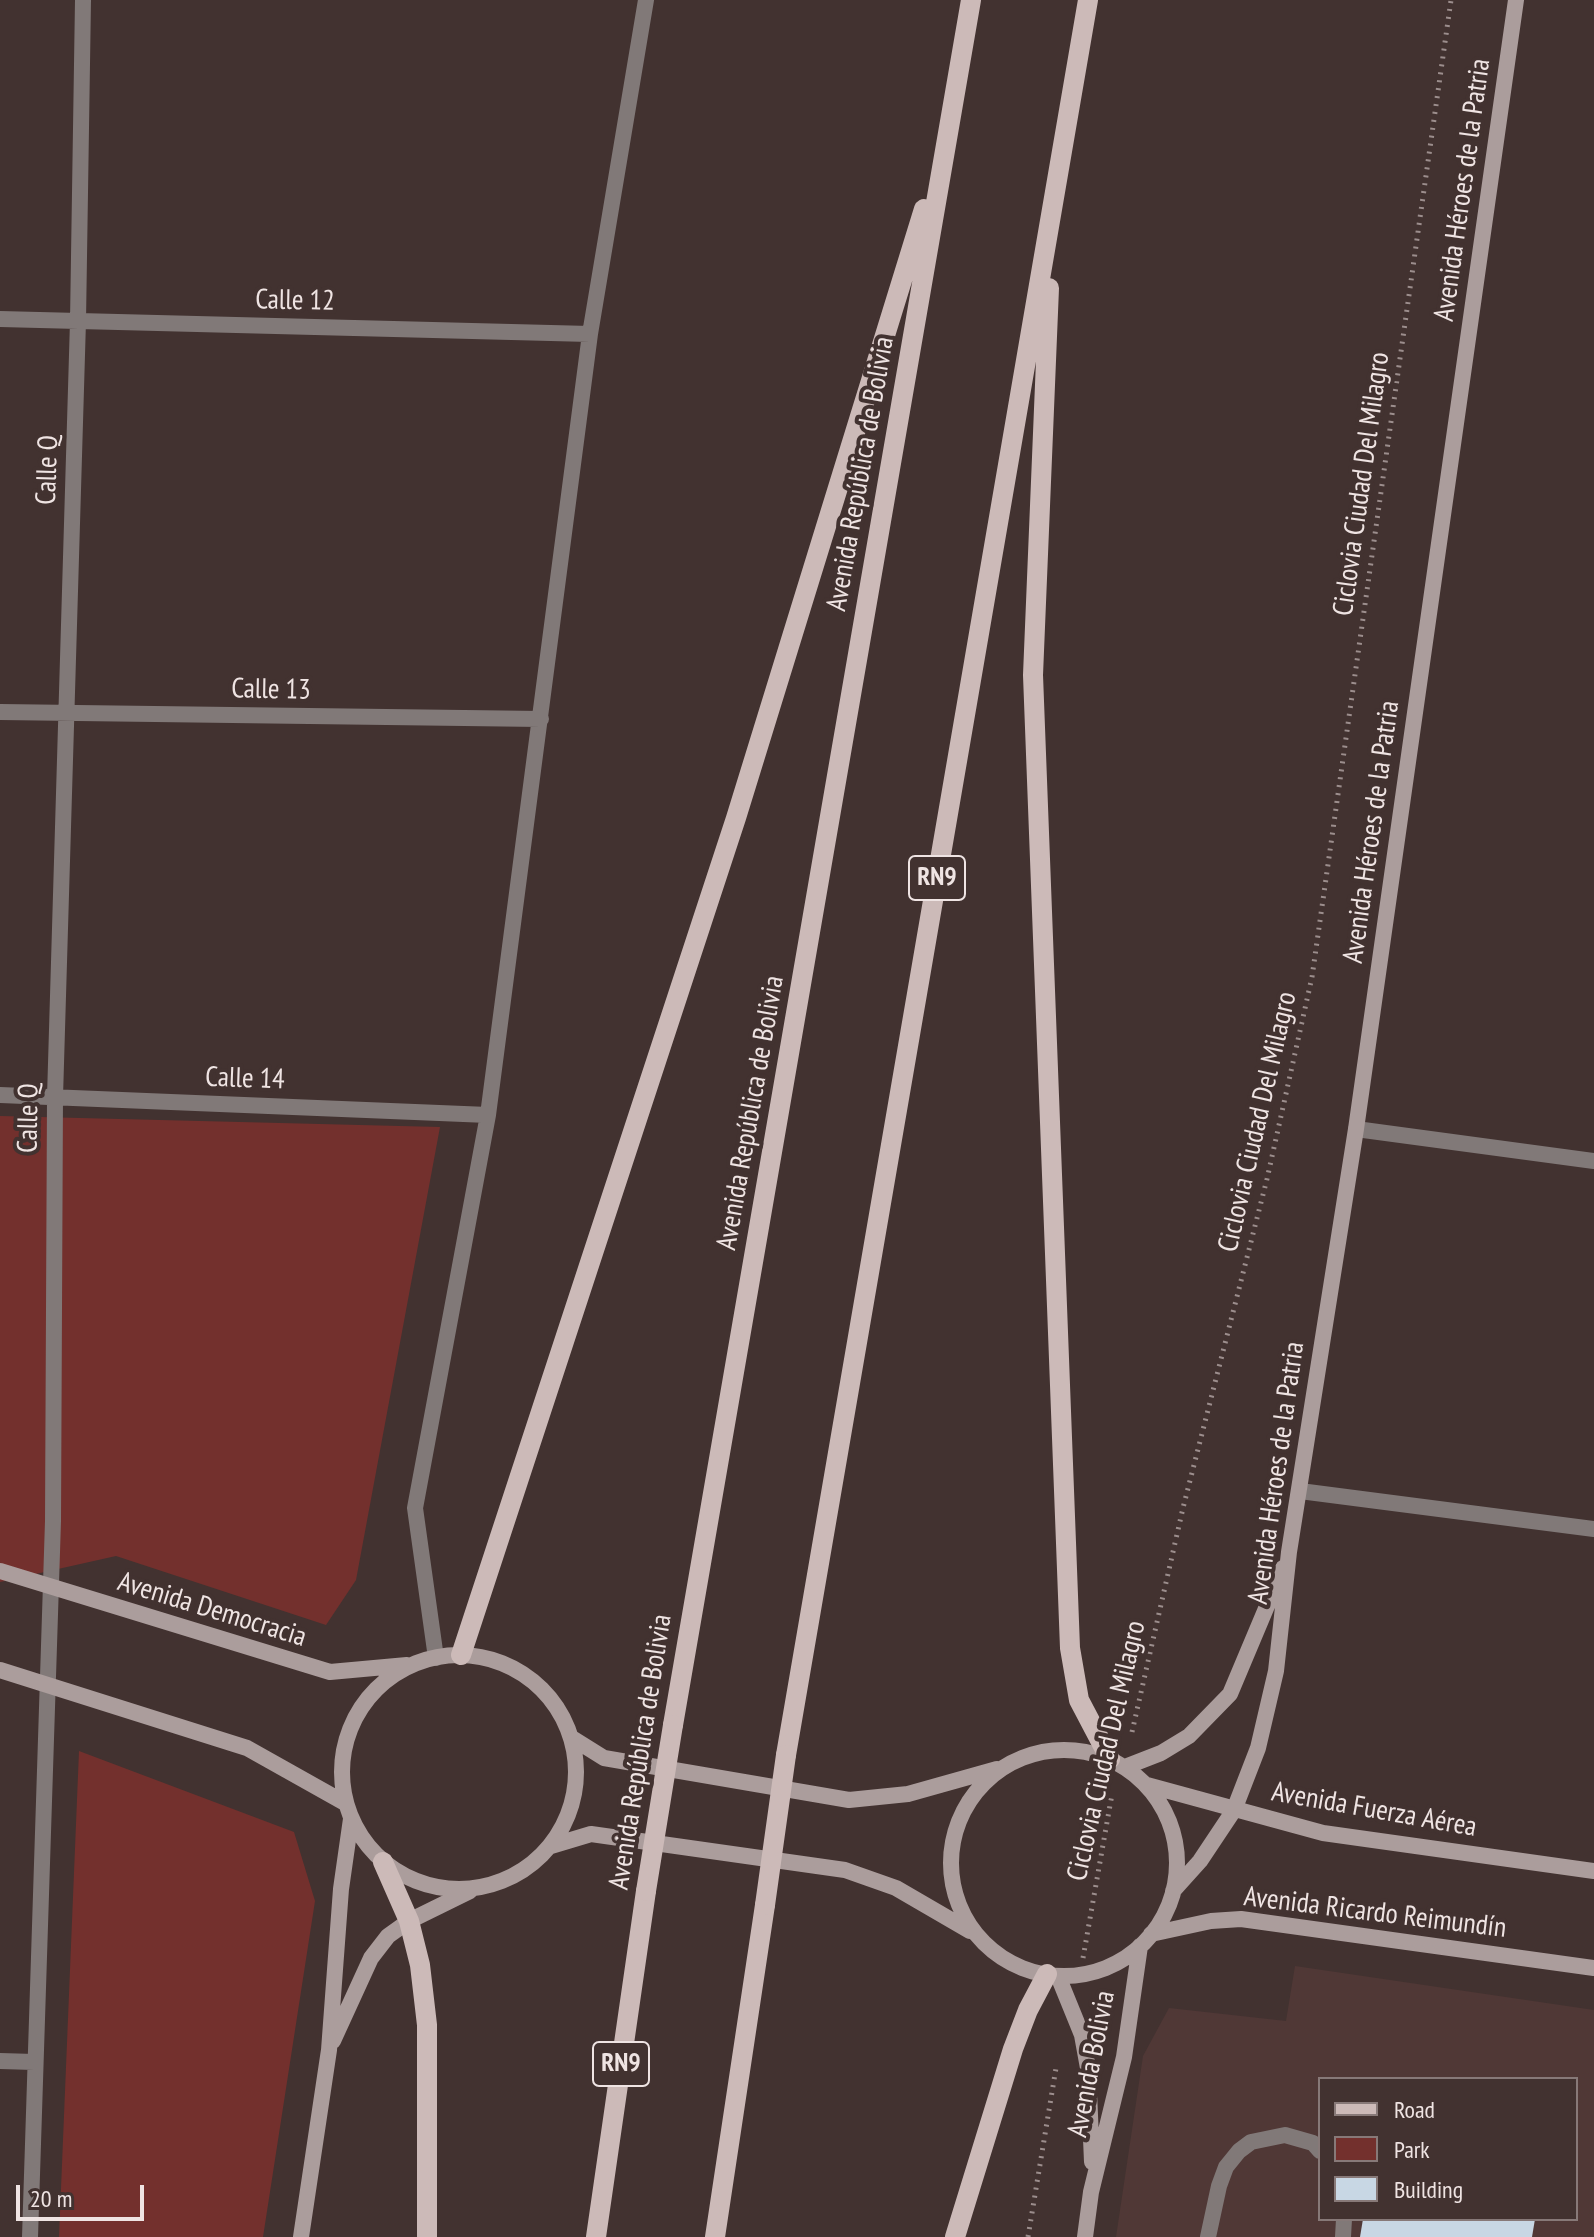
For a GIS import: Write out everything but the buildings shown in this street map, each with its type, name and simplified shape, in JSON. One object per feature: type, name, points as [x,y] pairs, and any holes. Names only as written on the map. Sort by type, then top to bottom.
[{"type":"main road","name":"Avenida República de Bolivia","points":[[596,2237],[673,1725],[971,0]]},
{"type":"main road","name":"RN9","points":[[715,2237],[786,1755],[1088,0]]},
{"type":"main road","name":"Avenida Héroes de la Patria","points":[[1173,1891],[1200,1861],[1234,1810],[1258,1748],[1276,1671],[1289,1552],[1356,1129],[1516,0]]},
{"type":"main road","points":[[461,1655],[736,818],[949,129]]},
{"type":"main road","points":[[1053,208],[1033,675],[1070,1648],[1079,1700],[1117,1763]]},
{"type":"main road","points":[[1117,1763],[1161,1753],[1189,1736],[1230,1694],[1289,1552]]},
{"type":"main road","name":"Avenida Democracia","points":[[0,1571],[330,1672],[413,1665]]},
{"type":"main road","points":[[301,2237],[329,2050],[348,1811],[341,1770],[346,1737],[361,1707],[384,1682],[413,1665],[461,1655],[497,1662],[530,1679],[555,1705],[572,1738],[577,1766],[575,1794],[566,1822],[551,1846],[530,1866],[409,1921],[388,1936],[371,1958],[329,2050]]},
{"type":"main road","points":[[0,1670],[49,1688],[247,1748],[348,1811],[364,1842],[383,1862],[411,1879],[432,1886],[476,1888]]},
{"type":"main road","points":[[572,1738],[604,1758],[849,1800],[908,1794],[1004,1767],[1030,1756],[1057,1751],[1084,1751],[1117,1763],[1147,1785],[1164,1808],[1174,1833],[1178,1861],[1173,1891],[1146,1940],[1112,1965],[1079,1974],[1052,1975],[1019,1967],[994,1953],[974,1933],[957,1904],[950,1872],[952,1838],[982,1786],[1004,1767]]},
{"type":"main road","name":"Avenida Fuerza Aérea","points":[[1147,1785],[1323,1833],[1594,1871]]},
{"type":"main road","points":[[551,1846],[591,1834],[845,1870],[896,1888],[974,1933]]},
{"type":"main road","points":[[383,1862],[409,1921],[420,1965],[427,2025],[427,2237]]},
{"type":"main road","name":"Avenida Ricardo Reimundín","points":[[1146,1940],[1211,1921],[1241,1919],[1594,1968]]},
{"type":"main road","name":"Avenida Bolivia","points":[[1091,2192],[1124,2057],[1146,1940]]},
{"type":"main road","points":[[955,2237],[1013,2049],[1028,2010],[1052,1975]]},
{"type":"main road","name":"Avenida Bolivia","points":[[1052,1975],[1082,2035],[1088,2068],[1093,2124],[1091,2192],[1085,2237]]},
{"type":"street","name":"Calle Q","points":[[30,2237],[49,1688],[55,1097],[78,321],[83,0]]},
{"type":"street","points":[[436,1658],[415,1508],[488,1115],[590,334],[646,0]]},
{"type":"street","name":"Calle 12","points":[[0,319],[590,334]]},
{"type":"street","name":"Calle 13","points":[[0,712],[541,719]]},
{"type":"street","name":"Calle 14","points":[[0,1095],[488,1115]]},
{"type":"street","points":[[1356,1129],[1594,1161]]},
{"type":"street","points":[[1300,1491],[1594,1529]]},
{"type":"street","points":[[0,2061],[34,2062]]},
{"type":"street","points":[[1208,2237],[1219,2186],[1239,2151],[1251,2142],[1285,2135],[1313,2143],[1318,2149]]},
{"type":"path","name":"Ciclovia Ciudad Del Milagro","points":[[1079,1974],[1117,1763],[1267,1179],[1312,977],[1451,0]]},
{"type":"path","points":[[1028,2237],[1058,2058]]},
{"type":"shaded area","points":[[1295,1966],[1594,2010],[1594,2237],[1116,2237],[1143,2056],[1169,2008],[1286,2021]]},
{"type":"green space","points":[[0,1116],[440,1127],[356,1580],[326,1625],[116,1556],[0,1582]]},
{"type":"green space","points":[[79,1751],[294,1832],[315,1901],[263,2237],[59,2237]]}]
